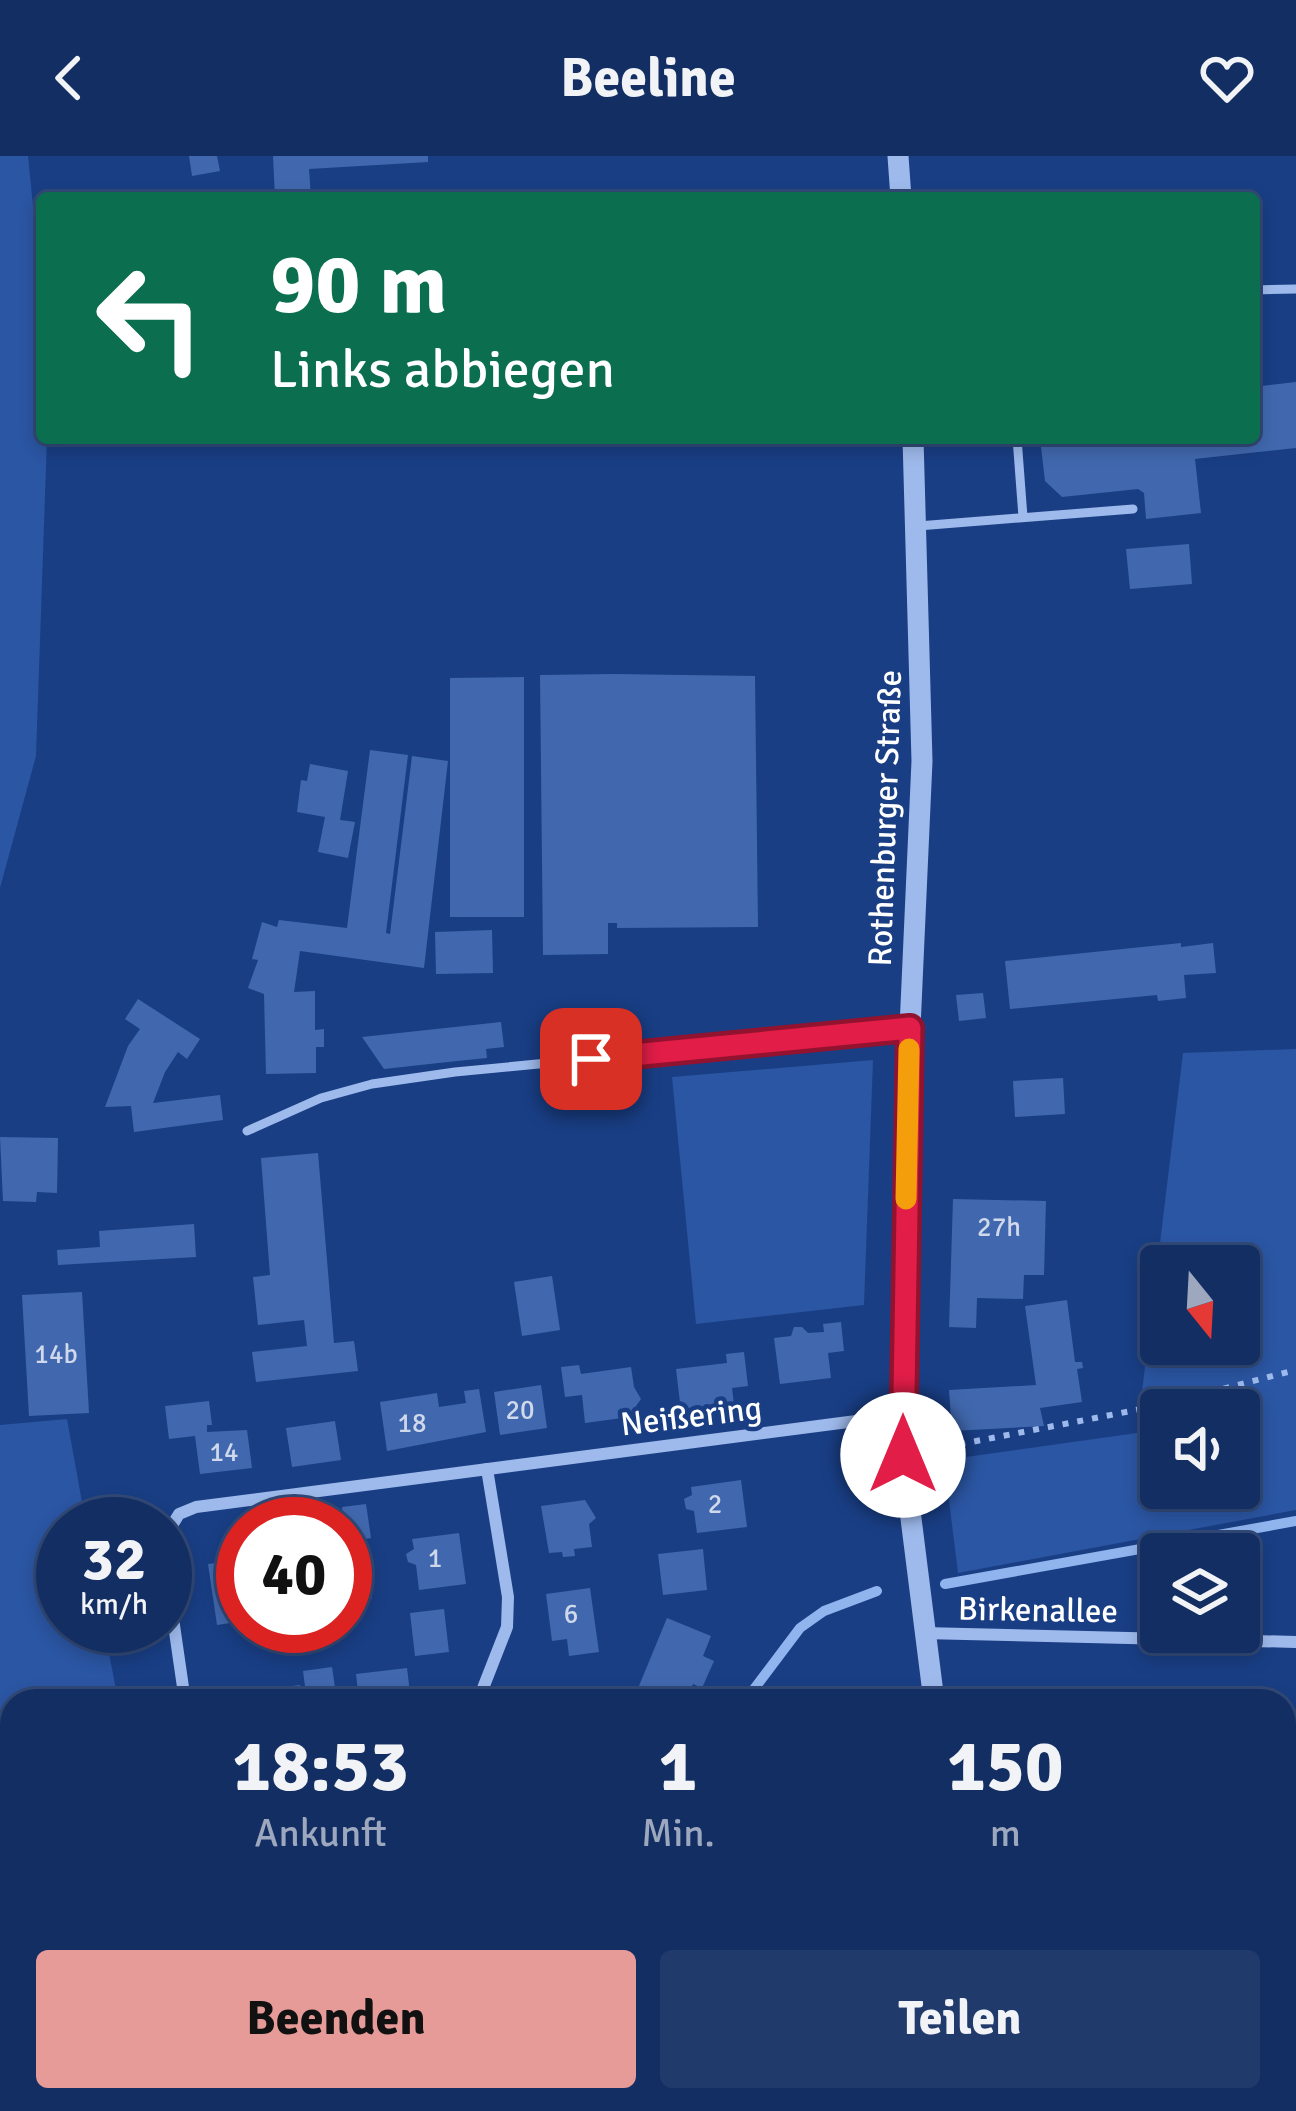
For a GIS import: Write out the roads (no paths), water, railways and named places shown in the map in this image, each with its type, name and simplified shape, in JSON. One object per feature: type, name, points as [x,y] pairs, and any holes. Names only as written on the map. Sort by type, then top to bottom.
[{"type":"street","points":[[898,156],[901,192]]},
{"type":"street","name":"Rothenburger Straße","points":[[914,444],[922,761],[910,1028],[902,1415],[932,1689]]},
{"type":"street","name":"Neißering","points":[[192,1509],[902,1415]]},
{"type":"street","points":[[483,1689],[507,1627],[508,1597],[487,1469]]},
{"type":"street","name":"Birkenallee","points":[[923,1633],[1296,1642]]},
{"type":"street","points":[[177,1653],[182,1689]]},
{"type":"lane","points":[[1260,290],[1296,289]]},
{"type":"lane","points":[[1017,444],[1023,517]]},
{"type":"lane","points":[[918,526],[1133,509]]},
{"type":"lane","points":[[247,1131],[321,1098],[393,1081],[910,1028]]},
{"type":"waterway","points":[[945,1584],[1296,1521]]},
{"type":"waterway","points":[[754,1689],[800,1628],[824,1611],[877,1591]]}]
